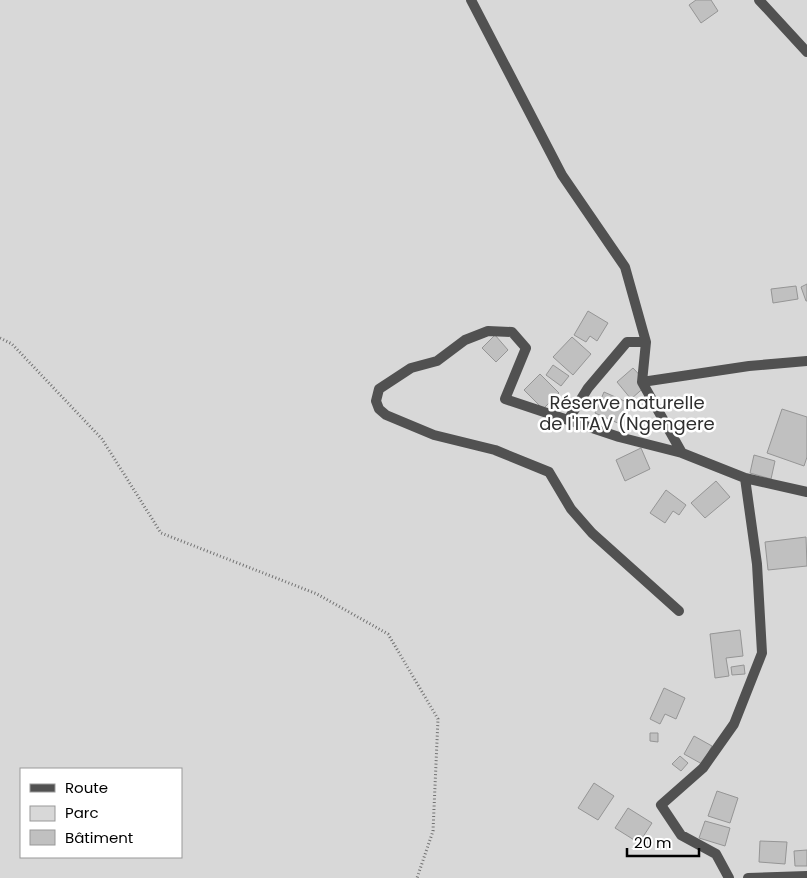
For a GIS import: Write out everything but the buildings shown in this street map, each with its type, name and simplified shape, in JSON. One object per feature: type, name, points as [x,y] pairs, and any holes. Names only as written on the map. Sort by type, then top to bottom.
[{"type":"street","points":[[471,0],[562,175],[626,266],[646,342],[642,382],[682,453]]},
{"type":"street","points":[[759,0],[807,52]]},
{"type":"street","points":[[679,611],[592,533],[571,509],[549,472],[495,450],[434,434],[386,414],[379,409],[376,401],[379,389],[411,368],[437,361],[466,340],[488,331],[512,332],[526,348],[505,399],[619,437],[682,453],[744,478],[807,492]]},
{"type":"street","points":[[568,420],[588,388],[627,342],[646,342]]},
{"type":"street","points":[[642,382],[750,366],[807,361]]},
{"type":"street","points":[[729,878],[716,854],[681,835],[662,805],[703,768],[734,724],[762,653],[757,564],[744,478]]},
{"type":"street","points":[[748,878],[807,876]]},
{"type":"path","points":[[0,338],[12,344],[102,439],[161,533],[318,594],[388,634],[438,719],[433,831],[418,878]]},
{"type":"green space","name":"Réserve naturelle de l'ITAV (Ngengere","points":[[0,0],[807,0],[807,878],[0,878]]}]
